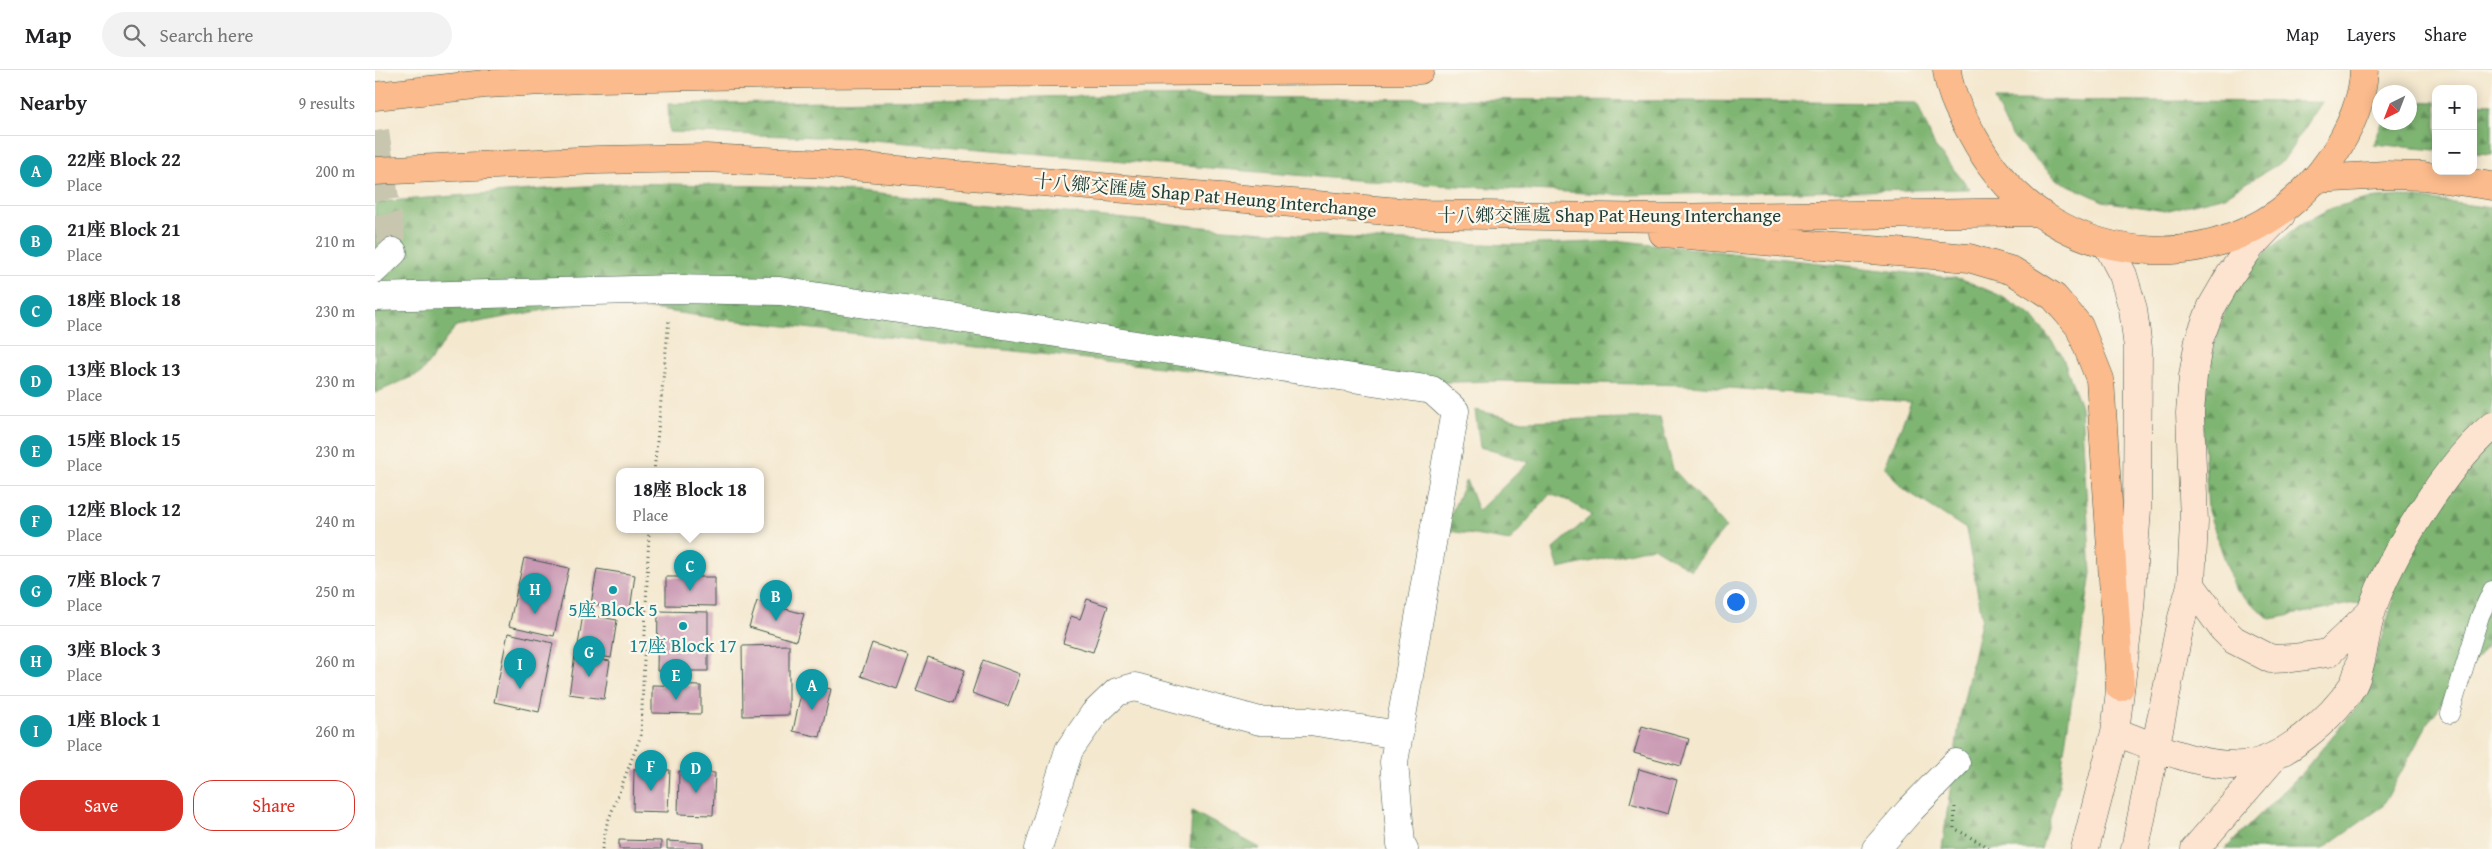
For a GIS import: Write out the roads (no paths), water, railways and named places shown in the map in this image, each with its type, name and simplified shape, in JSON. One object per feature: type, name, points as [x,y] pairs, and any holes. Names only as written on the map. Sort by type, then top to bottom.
[{"type":"main road","points":[[375,96],[485,84],[638,77],[1420,70]]},
{"type":"main road","points":[[1947,70],[1956,106],[1984,156],[2005,183],[2035,212],[2063,229],[2108,246],[2135,250],[2176,250],[2220,242],[2257,226],[2294,202]]},
{"type":"main road","points":[[2135,849],[2179,625],[2191,585],[2193,522],[2190,413],[2193,376],[2199,340],[2212,306],[2229,275],[2251,246],[2317,179],[2341,144],[2356,111],[2364,85],[2364,70]]},
{"type":"main road","name":"十八鄉交匯處 Shap Pat Heung Interchange","points":[[375,171],[597,160],[706,158],[827,164],[1424,214],[1661,218],[2035,212]]},
{"type":"main road","points":[[2317,179],[2385,175],[2424,176],[2492,186]]},
{"type":"main road","points":[[1424,214],[1969,258],[2013,271],[2054,297],[2079,326],[2100,379],[2121,688]]},
{"type":"main road","points":[[2085,849],[2115,732],[2130,608],[2137,509],[2139,377],[2133,309],[2123,275],[2108,246]]},
{"type":"main road","points":[[2195,849],[2276,755],[2318,726],[2353,684],[2372,611],[2404,540],[2438,488],[2482,435],[2492,426]]},
{"type":"main road","points":[[2191,585],[2223,629],[2234,640],[2271,659],[2327,653],[2372,611]]},
{"type":"main road","points":[[2115,732],[2155,746],[2222,764],[2244,765],[2276,755]]},
{"type":"street","points":[[375,297],[671,289],[780,291],[1431,390],[1455,411],[1394,762],[1401,844],[1404,849]]},
{"type":"street","points":[[1038,849],[1069,750],[1094,714],[1117,692],[1135,687],[1260,721],[1310,721],[1399,735]]},
{"type":"street","points":[[1876,849],[1911,808],[1956,764]]},
{"type":"lane","points":[[2450,714],[2480,616],[2492,590]]},
{"type":"tunnel","points":[[375,131],[393,252]]},
{"type":"place","name":"5座 Block 5","points":[[613,590]]},
{"type":"place","name":"18座 Block 18","points":[[690,591]]},
{"type":"place","name":"3座 Block 3","points":[[535,614]]},
{"type":"place","name":"21座 Block 21","points":[[776,621]]},
{"type":"place","name":"17座 Block 17","points":[[683,626]]},
{"type":"place","name":"7座 Block 7","points":[[589,677]]},
{"type":"place","name":"1座 Block 1","points":[[520,689]]},
{"type":"place","name":"15座 Block 15","points":[[676,700]]},
{"type":"place","name":"22座 Block 22","points":[[812,710]]},
{"type":"place","name":"12座 Block 12","points":[[651,791]]},
{"type":"place","name":"13座 Block 13","points":[[696,793]]}]
